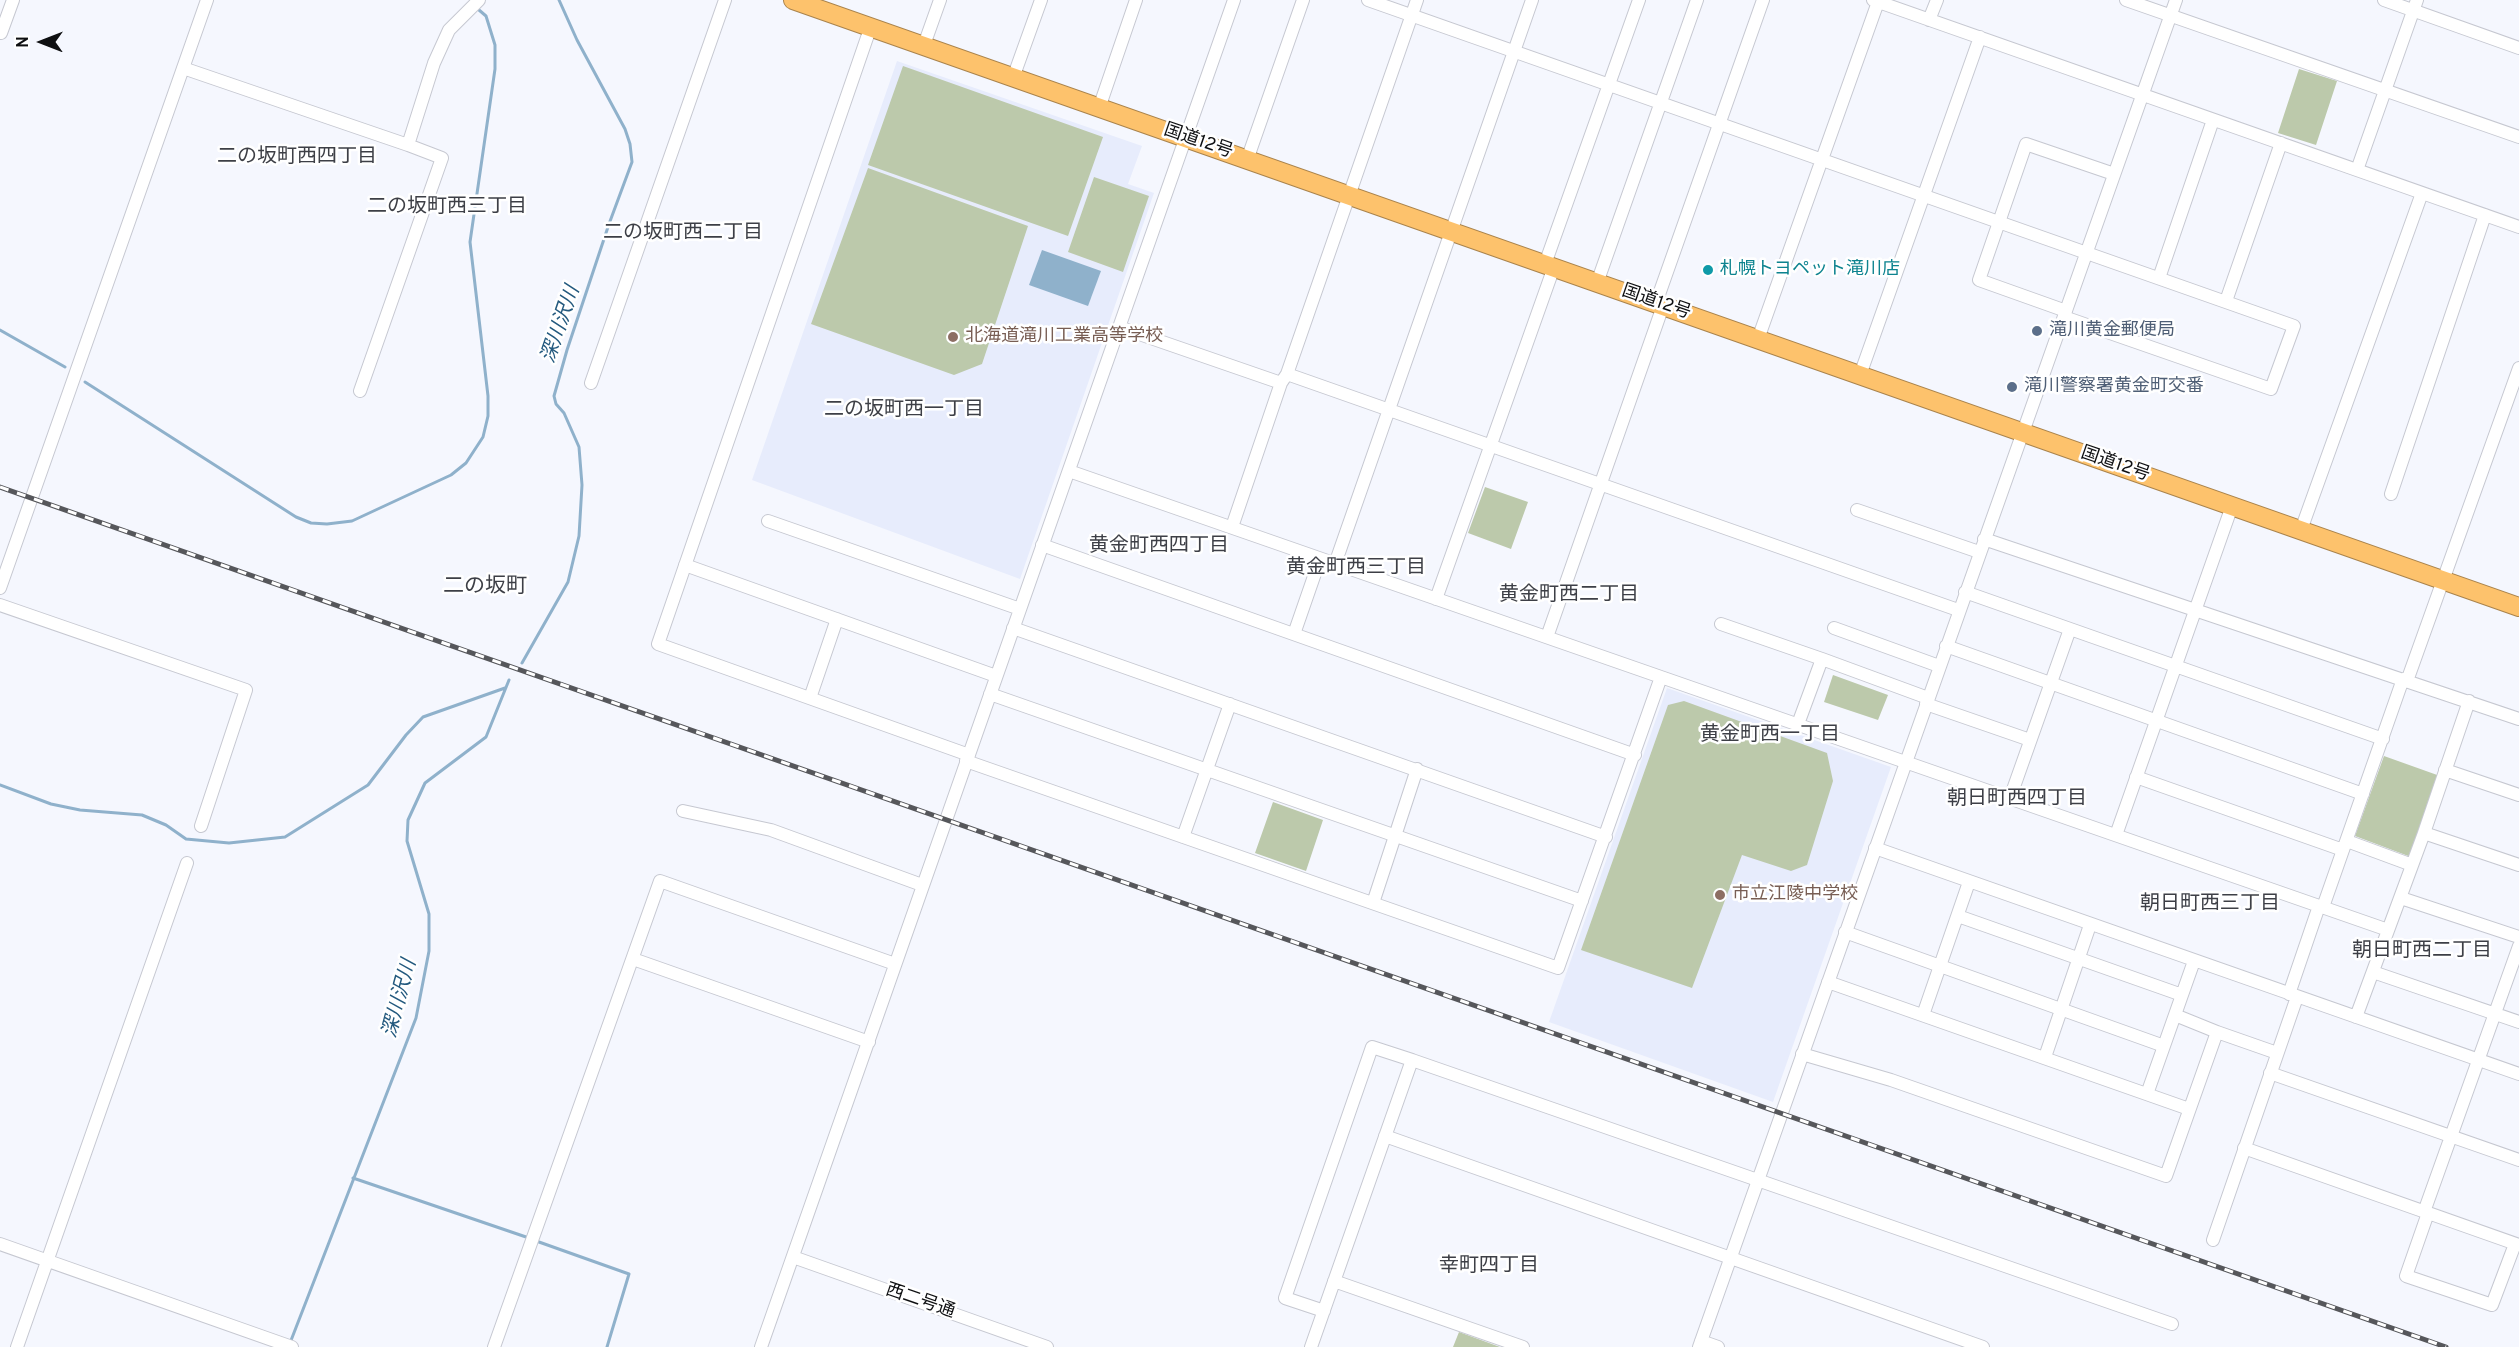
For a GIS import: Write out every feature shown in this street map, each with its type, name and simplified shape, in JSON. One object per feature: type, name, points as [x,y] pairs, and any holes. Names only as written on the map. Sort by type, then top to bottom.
[{"type":"highway","name":"国道12号","points":[[800,1],[1013,78],[2519,607]]},
{"type":"street","points":[[1,33],[13,0]]},
{"type":"street","points":[[0,588],[207,0]]},
{"type":"street","points":[[408,145],[434,63],[449,30],[480,0]]},
{"type":"street","points":[[591,383],[724,0]]},
{"type":"street","points":[[924,45],[940,0]]},
{"type":"street","points":[[1013,78],[1041,0]]},
{"type":"street","points":[[1099,108],[1136,0]]},
{"type":"street","points":[[761,1347],[1234,0]]},
{"type":"street","points":[[1247,160],[1303,0]]},
{"type":"street","points":[[1368,0],[1514,50],[1719,124],[1924,196],[2000,222],[2086,252],[2158,278],[2226,301],[2294,326],[2271,389],[1979,280],[2000,222],[2026,144],[2114,174]]},
{"type":"street","points":[[1232,527],[1417,0]]},
{"type":"street","points":[[1335,564],[1532,0]]},
{"type":"street","points":[[1436,599],[1639,0]]},
{"type":"street","points":[[1597,283],[1697,0]]},
{"type":"street","points":[[1547,637],[1601,483],[1719,124],[1763,0]]},
{"type":"street","points":[[1929,20],[1936,0]]},
{"type":"street","points":[[2126,0],[2519,137]]},
{"type":"street","points":[[1718,1347],[1700,1344],[1958,610],[2176,0]]},
{"type":"street","points":[[2384,0],[2416,5],[2519,48]]},
{"type":"street","points":[[1758,339],[1875,1],[2519,227]]},
{"type":"street","points":[[2357,170],[2416,5]]},
{"type":"street","points":[[871,26],[658,644],[1184,837],[1558,968],[1661,677]]},
{"type":"street","points":[[1860,375],[1980,37]]},
{"type":"street","points":[[183,68],[442,158],[360,391]]},
{"type":"street","points":[[2158,278],[2213,120]]},
{"type":"street","points":[[2226,301],[2282,143]]},
{"type":"street","points":[[2301,530],[2422,193]]},
{"type":"street","points":[[2391,494],[2485,215]]},
{"type":"street","points":[[1119,327],[1389,410],[1958,610]]},
{"type":"street","points":[[2213,1240],[2277,1053],[2321,907],[2443,581],[2519,368]]},
{"type":"street","points":[[1069,471],[2388,930]]},
{"type":"street","points":[[2116,835],[2232,506]]},
{"type":"street","points":[[1857,510],[1979,552]]},
{"type":"street","points":[[768,520],[1020,609]]},
{"type":"street","points":[[1984,539],[2519,719]]},
{"type":"street","points":[[1042,545],[1635,755]]},
{"type":"street","points":[[1294,634],[1320,558]]},
{"type":"street","points":[[685,565],[996,676]]},
{"type":"street","points":[[1965,592],[2383,739]]},
{"type":"street","points":[[0,605],[246,690],[201,826]]},
{"type":"street","points":[[810,698],[837,619]]},
{"type":"street","points":[[1721,624],[1822,659],[2030,740]]},
{"type":"street","points":[[1013,628],[1606,837]]},
{"type":"street","points":[[1834,628],[1939,666]]},
{"type":"street","points":[[2010,798],[2070,629]]},
{"type":"street","points":[[1946,646],[2363,794]]},
{"type":"street","points":[[1798,724],[1822,659]]},
{"type":"street","points":[[990,694],[1582,902]]},
{"type":"street","points":[[2356,1017],[2401,898],[2469,701]]},
{"type":"street","points":[[1184,837],[1230,704]]},
{"type":"street","points":[[1373,903],[1418,769]]},
{"type":"street","points":[[2445,770],[2519,795]]},
{"type":"street","points":[[2136,777],[2412,865]]},
{"type":"street","points":[[683,811],[771,830],[922,885]]},
{"type":"street","points":[[2424,833],[2519,865]]},
{"type":"street","points":[[1875,849],[2519,1074]]},
{"type":"street","points":[[17,1347],[187,863]]},
{"type":"street","points":[[494,1347],[660,881],[895,964]]},
{"type":"street","points":[[1923,1014],[1970,882]]},
{"type":"street","points":[[2401,898],[2519,937]]},
{"type":"street","points":[[1958,916],[2182,994]]},
{"type":"street","points":[[2045,1057],[2090,925]]},
{"type":"street","points":[[1845,932],[2164,1046]]},
{"type":"street","points":[[2244,1148],[2426,1212],[2517,1245],[2492,1305],[2406,1276],[2426,1212],[2450,1135],[2519,946]]},
{"type":"street","points":[[633,959],[868,1042]]},
{"type":"street","points":[[2147,1094],[2194,961]]},
{"type":"street","points":[[2373,972],[2519,1022]]},
{"type":"street","points":[[1828,982],[2189,1109]]},
{"type":"street","points":[[2175,1015],[2277,1053]]},
{"type":"street","points":[[1802,1054],[1890,1080],[2166,1176],[2217,1032]]},
{"type":"street","points":[[1324,1311],[1285,1298],[1372,1047],[2172,1324]]},
{"type":"street","points":[[1311,1347],[1412,1060]]},
{"type":"street","points":[[2270,1073],[2519,1160]]},
{"type":"street","points":[[1385,1136],[1730,1260],[1983,1347]]},
{"type":"street","points":[[0,1244],[292,1347]]},
{"type":"street","name":"西二号通","points":[[793,1257],[1047,1347]]},
{"type":"street","points":[[1334,1281],[1523,1347]]},
{"type":"shaded area","name":"北海道滝川工業高等学校","points":[[897,61],[1142,146],[1128,184],[1154,193],[1020,579],[752,480]]},
{"type":"shaded area","name":"市立江陵中学校","points":[[1667,688],[1891,767],[1773,1102],[1549,1022]]},
{"type":"green space","points":[[903,66],[1103,137],[1068,236],[868,165]]},
{"type":"green space","points":[[2299,69],[2337,81],[2316,145],[2278,133]]},
{"type":"green space","points":[[868,168],[1028,226],[982,364],[954,375],[811,324]]},
{"type":"green space","points":[[1094,177],[1149,196],[1123,272],[1068,252]]},
{"type":"green space","points":[[1485,487],[1528,502],[1511,549],[1468,533]]},
{"type":"green space","points":[[1833,675],[1888,695],[1878,720],[1824,702]]},
{"type":"green space","points":[[1684,701],[1827,753],[1833,781],[1807,865],[1791,871],[1742,855],[1692,988],[1581,950],[1668,705]]},
{"type":"green space","points":[[2384,756],[2440,776],[2411,857],[2355,836]]},
{"type":"green space","points":[[1273,802],[1323,820],[1306,871],[1255,853]]},
{"type":"green space","points":[[1459,1332],[1500,1347],[1453,1347]]},
{"type":"water","points":[[1042,250],[1101,271],[1088,306],[1029,285]]},
{"type":"waterway","name":"深川沢川","points":[[522,663],[568,582],[579,536],[582,485],[579,447],[554,396],[567,350],[632,162],[625,129],[577,40],[559,0]]},
{"type":"waterway","points":[[85,382],[296,517],[311,523],[352,521],[451,475],[466,463],[483,437],[488,416],[488,396],[470,242],[495,69],[495,45],[486,16],[479,10]]},
{"type":"waterway","points":[[0,330],[65,367]]},
{"type":"waterway","name":"深川沢川","points":[[290,1343],[416,1018],[429,951],[429,914],[407,841],[408,820],[425,783],[486,737],[509,680]]},
{"type":"waterway","points":[[0,785],[51,804],[80,810],[142,815],[166,825],[186,839],[229,843],[285,837],[368,785],[406,735],[423,717],[505,688]]},
{"type":"waterway","points":[[353,1178],[529,1238]]},
{"type":"waterway","points":[[539,1242],[629,1274],[607,1347]]},
{"type":"railway","points":[[0,487],[2446,1347]]},
{"type":"place","name":"札幌トヨペット滝川店","points":[[1708,270]]},
{"type":"place","name":"滝川黄金郵便局","points":[[2037,331]]},
{"type":"place","name":"北海道滝川工業高等学校","points":[[953,337]]},
{"type":"place","name":"滝川警察署黄金町交番","points":[[2012,387]]},
{"type":"place","name":"市立江陵中学校","points":[[1720,895]]},
{"type":"district","name":"二の坂町西四丁目","points":[[297,158]]},
{"type":"district","name":"二の坂町西三丁目","points":[[447,208]]},
{"type":"district","name":"二の坂町西二丁目","points":[[683,234]]},
{"type":"district","name":"二の坂町西一丁目","points":[[904,411]]},
{"type":"district","name":"黄金町西四丁目","points":[[1159,547]]},
{"type":"district","name":"黄金町西三丁目","points":[[1356,569]]},
{"type":"district","name":"二の坂町","points":[[485,588]]},
{"type":"district","name":"黄金町西二丁目","points":[[1569,596]]},
{"type":"district","name":"黄金町西一丁目","points":[[1770,736]]},
{"type":"district","name":"朝日町西四丁目","points":[[2017,800]]},
{"type":"district","name":"朝日町西三丁目","points":[[2210,905]]},
{"type":"district","name":"朝日町西二丁目","points":[[2422,952]]},
{"type":"district","name":"幸町四丁目","points":[[1489,1267]]}]
